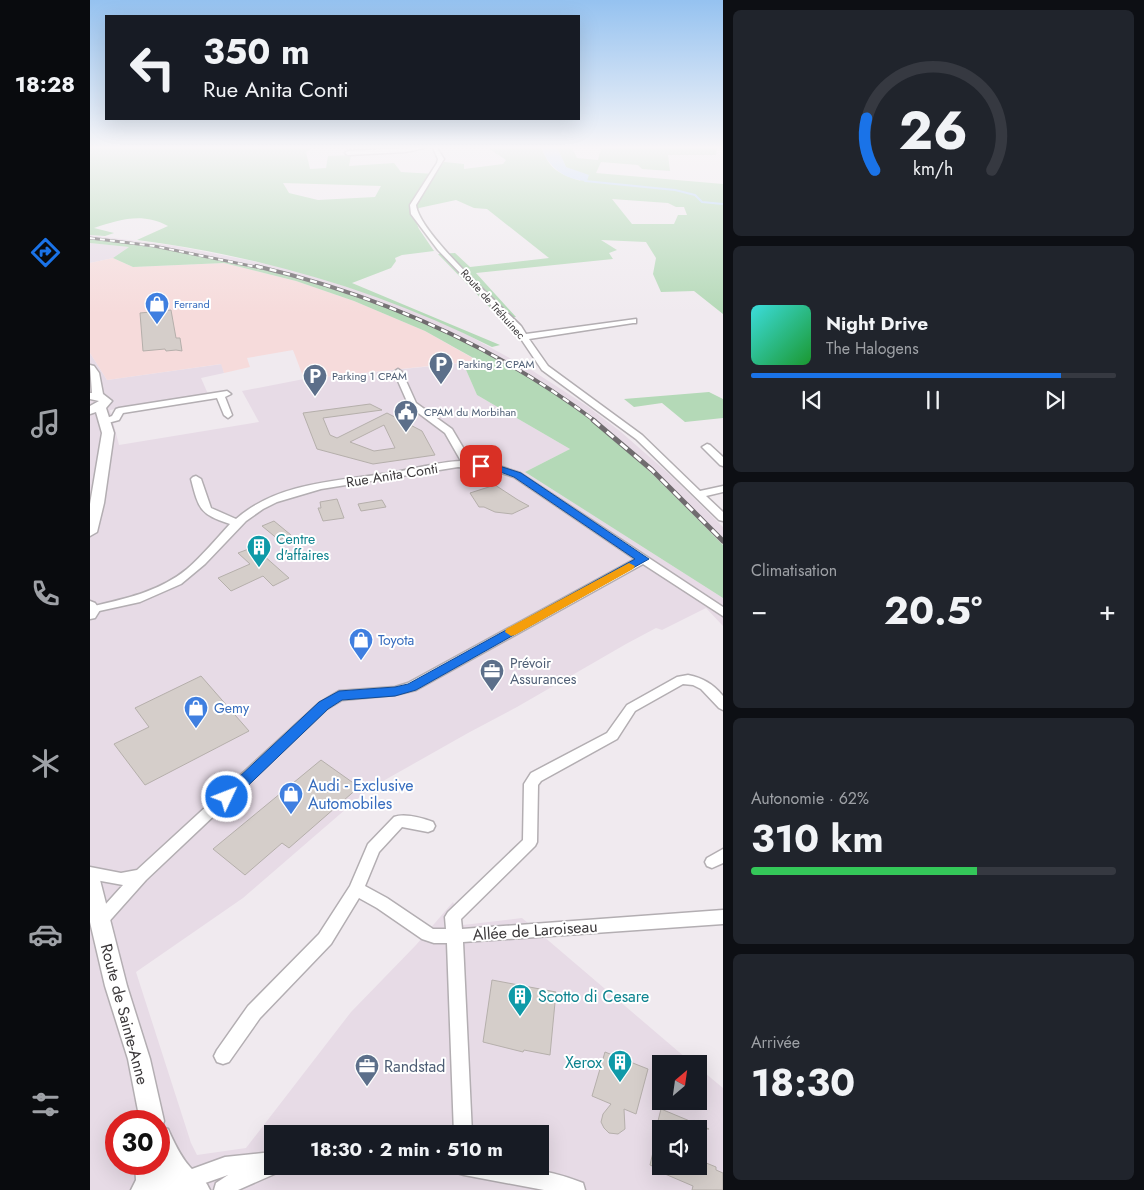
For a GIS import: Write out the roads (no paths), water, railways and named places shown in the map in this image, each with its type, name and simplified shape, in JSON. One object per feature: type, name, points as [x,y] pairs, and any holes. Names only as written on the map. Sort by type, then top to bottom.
[{"type":"main road","points":[[90,368],[94,373],[94,405],[106,441]]},
{"type":"main road","points":[[90,532],[97,503],[108,433],[104,421],[94,405]]},
{"type":"main road","name":"Route de Sainte-Anne","points":[[90,880],[116,986],[139,1059],[150,1110]]},
{"type":"main road","name":"Route de Sainte-Anne","points":[[170,1160],[189,1182]]},
{"type":"main road","points":[[147,1179],[171,1176],[189,1182]]},
{"type":"street","name":"Route de Tréhuinec","points":[[414,204],[414,214],[440,249],[525,337],[545,368],[639,437],[723,518]]},
{"type":"street","points":[[525,337],[633,321]]},
{"type":"street","points":[[398,372],[412,404],[449,431],[468,465]]},
{"type":"street","points":[[104,421],[116,418],[119,411],[224,395],[228,415]]},
{"type":"street","points":[[707,447],[723,463]]},
{"type":"street","name":"Rue Anita Conti","points":[[91,610],[131,602],[168,588],[200,563],[238,522],[257,508],[290,492],[459,464],[493,466],[517,475],[723,612]]},
{"type":"street","points":[[196,479],[204,509],[210,514],[238,522]]},
{"type":"street","points":[[699,494],[723,489]]},
{"type":"street","points":[[100,921],[141,876],[323,706],[344,695],[395,691],[412,687],[643,559]]},
{"type":"street","points":[[356,890],[382,903],[428,934],[434,936],[455,936],[453,917],[530,842],[531,784],[536,777],[612,736],[619,729],[631,708],[681,680],[689,679],[706,685],[723,705]]},
{"type":"street","points":[[223,1056],[254,1012],[325,939],[356,890],[373,848],[399,821],[428,826]]},
{"type":"street","points":[[90,873],[121,879],[141,876]]},
{"type":"street","name":"Allée de Laroiseau","points":[[463,1125],[455,936],[723,917]]},
{"type":"street","points":[[189,1182],[225,1166],[264,1162]]},
{"type":"street","points":[[223,1190],[232,1183],[264,1169]]},
{"type":"street","points":[[516,1175],[539,1179],[576,1190]]},
{"type":"waterway","points":[[718,204],[723,204]]},
{"type":"railway","points":[[90,238],[154,246],[261,268]]},
{"type":"railway","points":[[256,266],[346,292],[433,326],[476,346],[517,369],[595,421]]},
{"type":"railway","points":[[593,420],[652,470],[723,541]]},
{"type":"place","name":"Ferrand","points":[[157,325]]},
{"type":"place","name":"Parking 2 CPAM","points":[[441,385]]},
{"type":"place","name":"Parking 1 CPAM","points":[[315,397]]},
{"type":"place","name":"CPAM du Morbihan","points":[[406,433]]},
{"type":"place","name":"Centre d'affaires","points":[[259,568]]},
{"type":"place","name":"Toyota","points":[[361,661]]},
{"type":"place","name":"Prévoir Assurances","points":[[492,692]]},
{"type":"place","name":"Gemy","points":[[196,729]]},
{"type":"place","name":"Audi - Exclusive Automobiles","points":[[291,815]]},
{"type":"place","name":"Scotto di Cesare","points":[[520,1017]]},
{"type":"place","name":"Xerox","points":[[620,1083]]},
{"type":"place","name":"Randstad","points":[[367,1087]]}]
